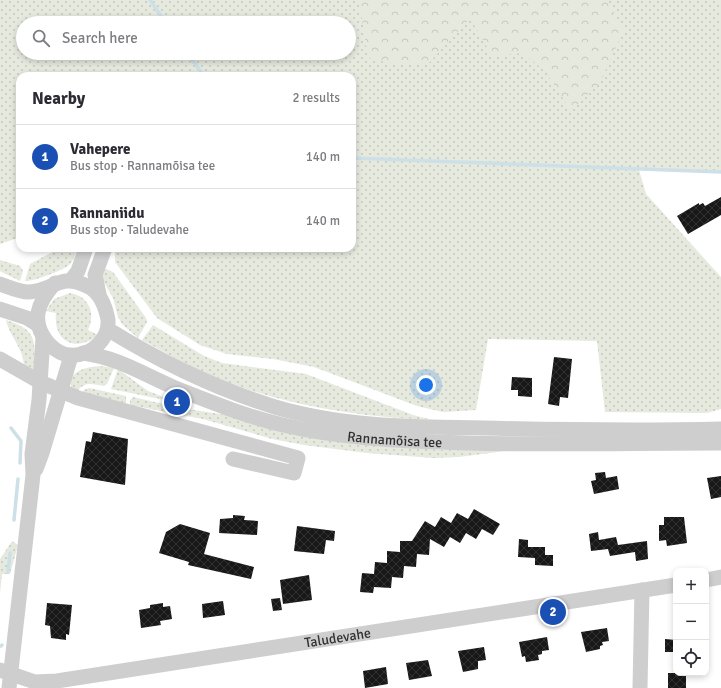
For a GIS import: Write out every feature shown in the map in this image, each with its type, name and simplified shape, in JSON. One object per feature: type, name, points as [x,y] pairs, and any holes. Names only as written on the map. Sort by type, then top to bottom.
[{"type":"street","points":[[72,279],[78,271],[85,252]]},
{"type":"street","points":[[0,309],[27,318],[59,352],[77,354],[93,349],[103,340],[109,330],[109,321],[105,306],[99,294],[94,275],[103,252]]},
{"type":"street","points":[[0,284],[20,291],[30,292],[55,283],[72,279],[89,286],[99,294]]},
{"type":"street","points":[[7,677],[33,475],[32,454],[40,382],[40,331],[38,313],[40,303],[55,283]]},
{"type":"street","name":"Rannamõisa tee","points":[[109,330],[177,368],[224,388],[276,407],[326,418],[395,426],[652,430],[721,429]]},
{"type":"street","points":[[33,475],[42,453],[61,391],[77,354]]},
{"type":"street","name":"Rannamõisa tee","points":[[77,354],[104,356],[180,390],[282,425],[346,437],[417,442],[502,444],[721,443]]},
{"type":"street","points":[[0,359],[40,382],[78,398],[298,458],[294,473],[233,459]]},
{"type":"street","points":[[709,579],[721,577]]},
{"type":"street","name":"Taludevahe","points":[[7,677],[35,682],[57,681],[673,585]]},
{"type":"street","points":[[640,688],[642,590]]},
{"type":"green space","points":[[0,0],[721,0],[721,172],[639,170],[646,194],[721,277],[721,409],[707,413],[605,412],[597,341],[488,339],[476,410],[443,412],[417,406],[314,367],[273,359],[227,354],[200,345],[157,318],[115,262],[115,252],[356,252],[356,72],[16,72],[16,238],[0,244]]},
{"type":"green space","points":[[359,0],[607,0],[624,30],[600,82],[571,111],[546,72],[523,53],[492,56],[470,18],[428,64],[399,65],[368,58]]},
{"type":"green space","points":[[52,252],[76,252],[71,263],[61,270],[34,280],[25,281],[30,264]]},
{"type":"green space","points":[[0,260],[20,266],[23,271],[20,281],[0,271]]},
{"type":"green space","points":[[103,268],[113,272],[146,318],[147,322],[138,338],[122,324],[118,317],[113,298],[101,277]]},
{"type":"green space","points":[[70,293],[82,298],[89,306],[91,317],[88,330],[98,335],[82,343],[74,344],[68,342],[62,337],[58,331],[56,323],[56,313],[46,311],[54,299]]},
{"type":"green space","points":[[6,320],[24,328],[32,338],[35,351],[34,370],[24,369],[24,362],[20,349]]},
{"type":"green space","points":[[153,325],[204,356],[222,363],[306,374],[413,415],[433,420],[406,419],[327,409],[275,398],[249,390],[203,372],[142,340]]},
{"type":"green space","points":[[101,366],[114,368],[107,384],[104,386],[89,384],[82,386],[77,392],[72,390],[71,383],[75,374],[90,367]]},
{"type":"green space","points":[[118,369],[148,391],[166,398],[165,400],[111,389]]},
{"type":"green space","points":[[89,388],[126,396],[126,404],[81,394],[84,390]]},
{"type":"green space","points":[[133,397],[181,408],[227,415],[358,444],[444,450],[505,451],[459,457],[433,458],[367,453],[304,445],[272,439],[203,419],[130,405],[130,400]]},
{"type":"green space","points":[[12,541],[18,545],[10,574],[2,574],[0,593],[0,559]]},
{"type":"building","points":[[721,197],[721,215],[688,234],[677,216],[699,203],[699,205],[703,203],[705,206]]},
{"type":"building","points":[[554,357],[572,359],[568,398],[560,397],[559,406],[548,404]]},
{"type":"building","points":[[512,377],[532,378],[532,397],[518,396],[518,390],[511,390]]},
{"type":"building","points":[[93,432],[128,439],[125,485],[80,477],[86,441],[91,442]]},
{"type":"building","points":[[605,472],[606,478],[617,476],[619,489],[594,494],[591,481],[596,480],[595,473]]},
{"type":"building","points":[[721,476],[721,497],[711,499],[707,478]]},
{"type":"building","points":[[474,509],[500,524],[493,535],[482,529],[476,539],[466,533],[460,543],[450,537],[444,547],[430,539],[429,555],[417,554],[416,567],[404,566],[403,578],[392,577],[391,588],[374,587],[373,593],[360,592],[362,573],[374,574],[375,562],[387,563],[387,551],[400,552],[400,541],[412,541],[425,521],[435,527],[441,517],[451,523],[457,513],[468,519]]},
{"type":"building","points":[[233,515],[245,516],[244,520],[258,521],[257,535],[219,533],[220,519],[233,518]]},
{"type":"building","points":[[664,517],[684,517],[687,543],[667,546],[666,540],[659,541],[659,525],[664,525]]},
{"type":"building","points":[[180,524],[210,533],[204,554],[254,567],[251,579],[188,565],[189,562],[159,553],[166,532]]},
{"type":"building","points":[[297,526],[335,531],[334,541],[326,540],[324,554],[294,551]]},
{"type":"building","points":[[598,532],[599,540],[616,537],[618,545],[647,541],[648,559],[636,561],[635,552],[610,556],[608,549],[591,551],[589,534]]},
{"type":"building","points":[[519,539],[528,540],[528,547],[545,547],[545,555],[553,555],[553,566],[535,565],[535,558],[518,557]]},
{"type":"building","points":[[309,575],[312,600],[283,604],[280,580]]},
{"type":"building","points":[[280,598],[282,610],[273,611],[271,599]]},
{"type":"building","points":[[223,601],[225,615],[203,618],[202,604]]},
{"type":"building","points":[[47,603],[72,605],[69,635],[66,634],[66,640],[51,638],[50,626],[45,625]]},
{"type":"building","points":[[163,603],[163,607],[170,606],[172,619],[160,621],[161,625],[141,628],[139,610],[150,608],[150,605]]},
{"type":"building","points":[[607,628],[609,641],[602,642],[603,645],[600,646],[600,649],[586,652],[581,632]]},
{"type":"building","points":[[547,637],[549,650],[542,651],[542,654],[538,655],[539,660],[526,662],[525,656],[522,657],[519,642]]},
{"type":"building","points":[[665,639],[673,640],[673,652],[665,652]]},
{"type":"building","points":[[484,647],[486,660],[478,661],[478,669],[463,672],[458,651]]},
{"type":"building","points":[[428,660],[432,676],[409,680],[406,663]]},
{"type":"building","points":[[386,667],[388,684],[365,688],[363,671]]},
{"type":"building","points":[[668,673],[673,673],[673,676],[686,676],[686,688],[668,688]]},
{"type":"waterway","points":[[150,0],[161,16]]},
{"type":"waterway","points":[[192,60],[201,72]]},
{"type":"waterway","points":[[356,158],[721,172]]},
{"type":"waterway","points":[[11,428],[21,441],[20,463]]},
{"type":"waterway","points":[[14,520],[18,479]]},
{"type":"waterway","points":[[8,572],[10,553]]},
{"type":"place","name":"Vahepere","points":[[177,402]]},
{"type":"place","name":"Rannaniidu","points":[[553,612]]}]
